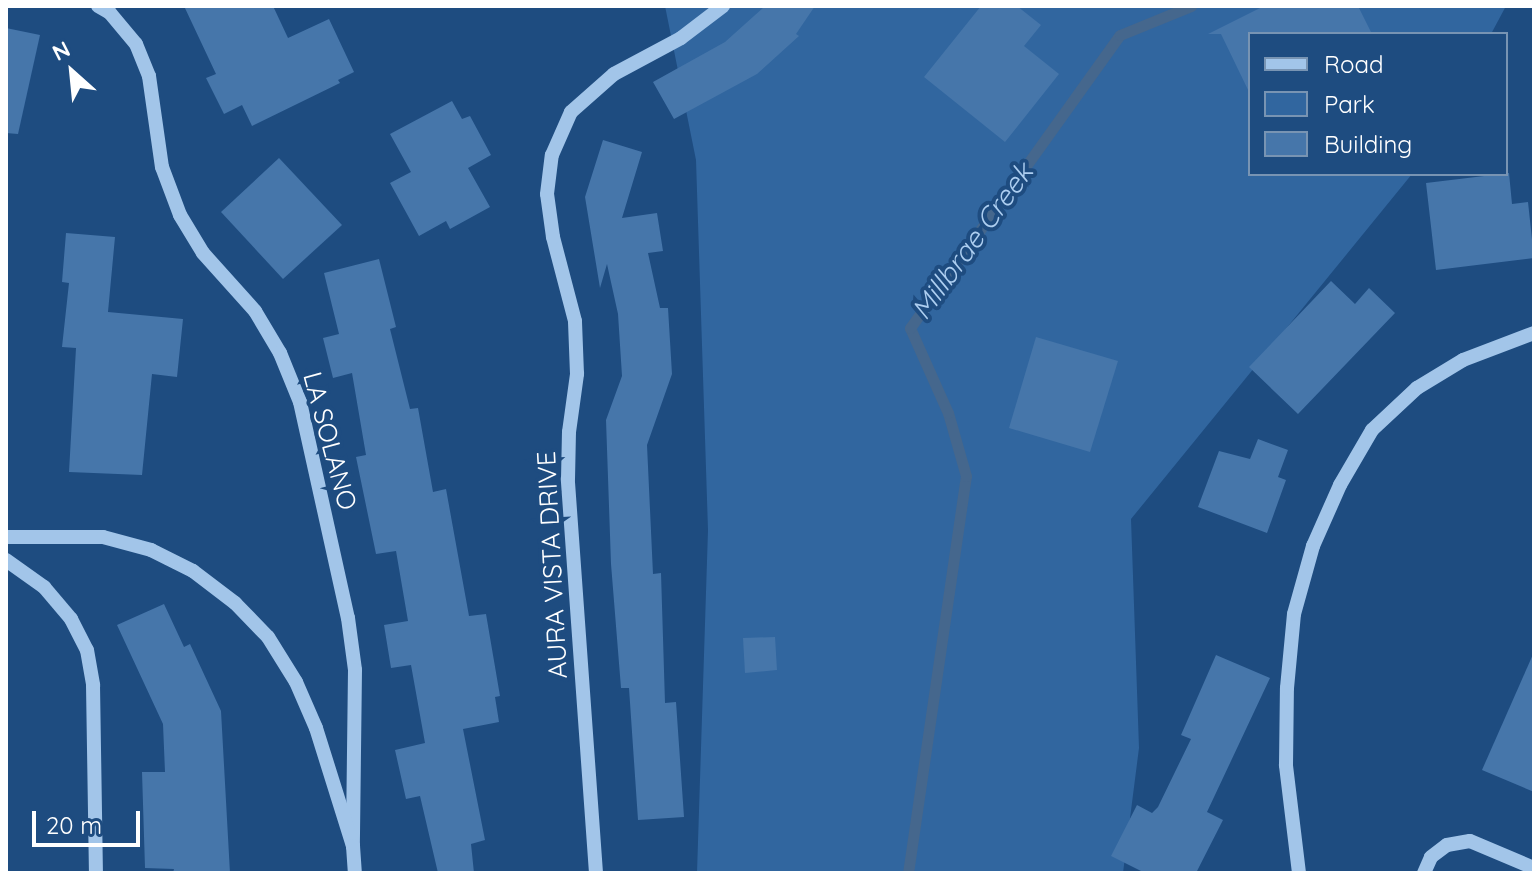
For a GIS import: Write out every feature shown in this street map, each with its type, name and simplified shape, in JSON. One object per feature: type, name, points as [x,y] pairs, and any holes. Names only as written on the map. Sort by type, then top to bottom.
[{"type":"street","name":"LA SOLANO","points":[[98,6],[110,13],[136,44],[149,76],[162,167],[180,215],[203,253],[255,311],[280,353],[300,402],[348,618],[355,670],[353,846]]},
{"type":"street","name":"AURA VISTA DRIVE","points":[[596,873],[568,479],[569,432],[577,374],[575,321],[553,237],[547,194],[552,155],[571,112],[614,74],[681,38],[723,6]]},
{"type":"street","points":[[1299,873],[1286,765],[1287,688],[1294,614],[1313,546],[1340,485],[1372,430],[1417,388],[1463,360],[1534,333]]},
{"type":"street","points":[[6,537],[103,537],[151,550],[193,571],[235,603],[268,637],[296,682],[316,728],[353,846],[355,873]]},
{"type":"street","points":[[6,560],[44,587],[71,619],[87,650],[93,685],[96,873]]},
{"type":"street","points":[[1424,873],[1431,857],[1447,845],[1470,841],[1534,868]]},
{"type":"green space","points":[[665,6],[1506,6],[1492,32],[1248,32],[1248,176],[1410,176],[1131,519],[1139,748],[1123,873],[697,873],[708,530],[696,160]]},
{"type":"building","points":[[184,6],[273,6],[288,38],[329,19],[354,72],[338,80],[340,83],[252,126],[242,105],[224,114],[206,78],[216,74]]},
{"type":"building","points":[[765,6],[815,6],[796,34],[799,36],[757,74],[674,119],[653,82],[725,42]]},
{"type":"building","points":[[981,6],[1017,6],[1041,25],[1024,46],[1059,74],[1005,142],[924,77]]},
{"type":"building","points":[[1264,6],[1358,6],[1371,32],[1248,32],[1248,90],[1221,34],[1208,34]]},
{"type":"building","points":[[6,28],[40,35],[18,134],[6,133]]},
{"type":"building","points":[[452,101],[462,119],[470,116],[491,155],[468,168],[490,207],[450,229],[446,221],[419,236],[390,183],[411,172],[390,134]]},
{"type":"building","points":[[603,140],[642,152],[622,218],[657,213],[663,251],[648,253],[660,308],[668,308],[672,374],[647,445],[653,574],[661,573],[665,703],[676,702],[684,817],[638,820],[629,688],[621,688],[611,564],[606,420],[622,376],[618,314],[607,264],[600,288],[585,197]]},
{"type":"building","points":[[279,158],[342,225],[283,279],[221,212]]},
{"type":"building","points":[[1508,173],[1512,204],[1528,202],[1534,258],[1436,270],[1426,183],[1508,176]]},
{"type":"building","points":[[66,233],[115,237],[108,312],[183,319],[177,377],[152,374],[142,475],[69,472],[76,348],[62,347],[69,283],[62,282]]},
{"type":"building","points":[[379,259],[396,327],[390,329],[410,409],[418,408],[433,492],[446,489],[469,616],[486,614],[500,696],[495,697],[499,722],[463,729],[485,840],[471,844],[474,873],[438,873],[420,796],[406,799],[395,750],[425,743],[411,665],[391,668],[384,625],[408,621],[396,551],[376,554],[356,457],[366,455],[352,373],[333,378],[323,338],[339,334],[324,273]]},
{"type":"building","points":[[1331,281],[1355,304],[1369,288],[1395,313],[1298,414],[1249,367]]},
{"type":"building","points":[[1036,337],[1118,361],[1090,452],[1009,428]]},
{"type":"building","points":[[1258,439],[1288,450],[1278,477],[1286,480],[1267,533],[1198,507],[1219,451],[1250,459]]},
{"type":"building","points":[[164,604],[184,647],[190,644],[221,711],[230,873],[173,873],[174,869],[145,868],[142,772],[165,772],[163,724],[117,625]]},
{"type":"building","points":[[775,637],[777,670],[745,673],[743,638]]},
{"type":"building","points":[[1534,652],[1534,792],[1482,770]]},
{"type":"building","points":[[1216,655],[1270,678],[1207,812],[1223,820],[1196,873],[1145,873],[1111,856],[1137,805],[1152,813],[1158,807],[1191,739],[1181,735]]},
{"type":"waterway","name":"Millbrae Creek","points":[[908,873],[966,476],[948,413],[910,328],[1120,35],[1191,6]]}]
